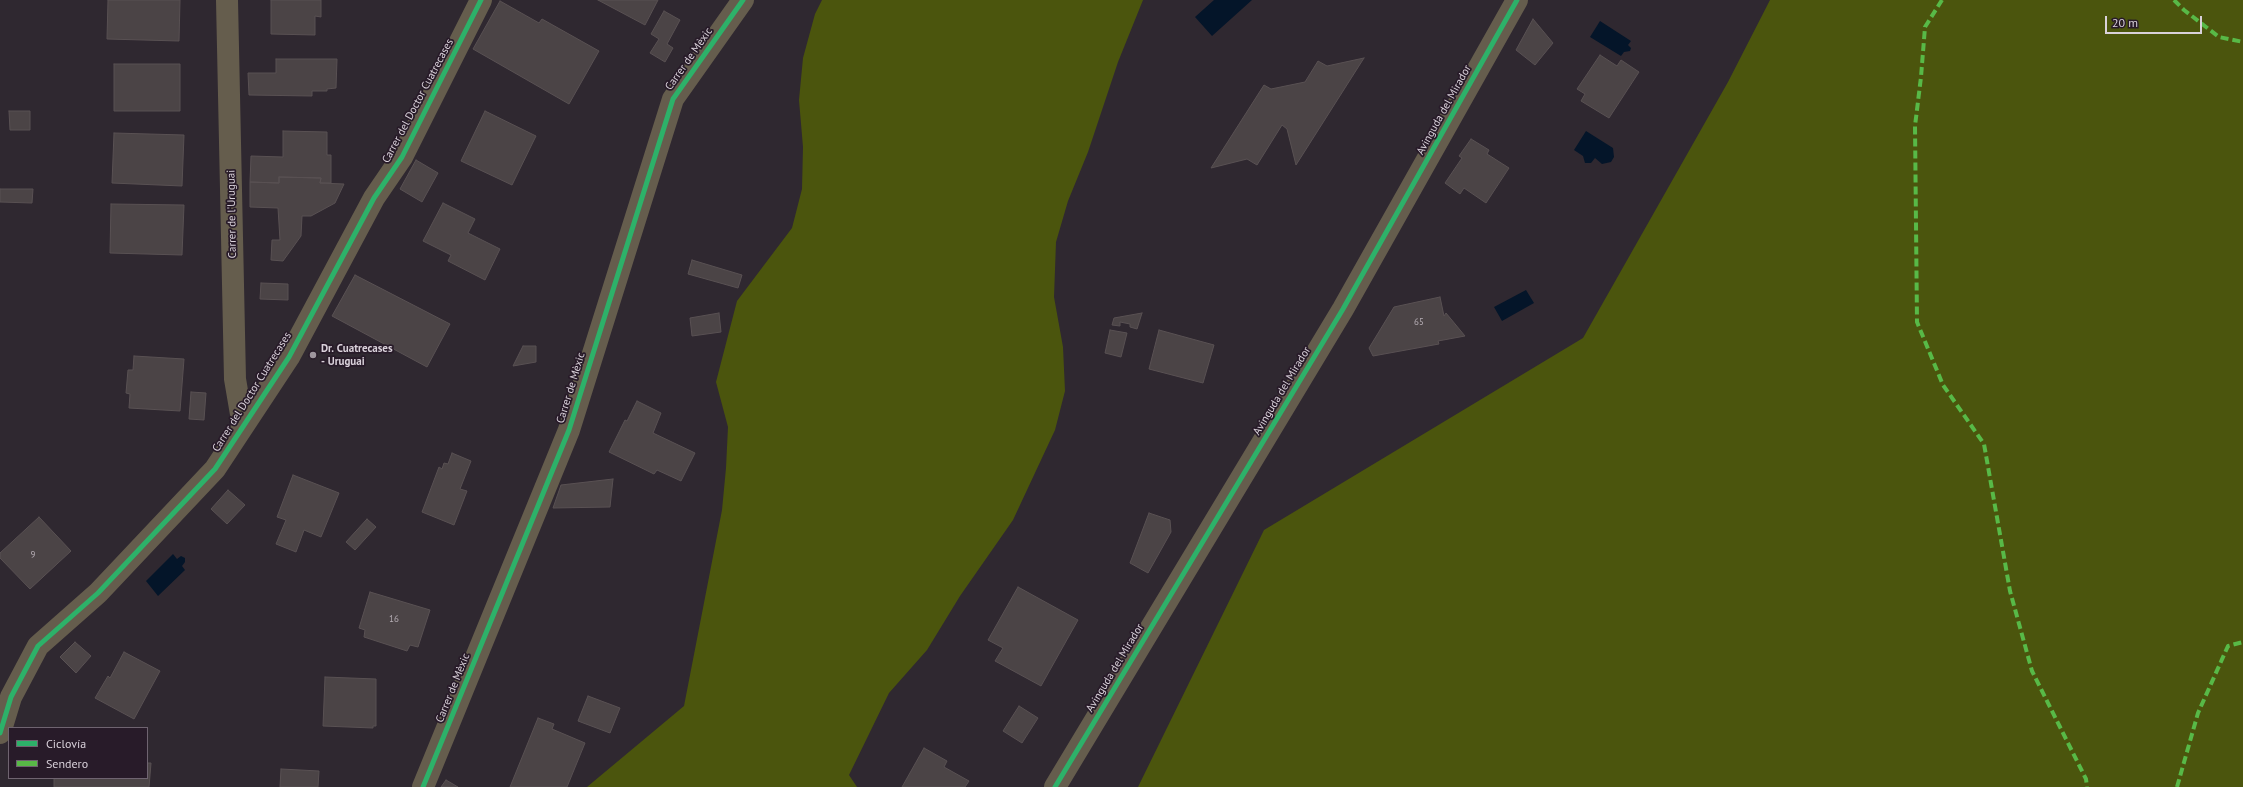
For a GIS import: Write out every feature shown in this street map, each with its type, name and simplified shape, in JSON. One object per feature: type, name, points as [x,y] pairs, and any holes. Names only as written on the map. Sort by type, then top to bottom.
[{"type":"street","name":"Carrer de l'Uruguai","points":[[228,0],[235,379],[244,426]]},
{"type":"street","name":"Carrer del Doctor Cuatrecases","points":[[0,733],[11,697],[38,646],[98,593],[216,469],[289,357],[374,198],[402,157],[481,0]]},
{"type":"street","name":"Carrer de Mèxic","points":[[423,787],[569,430],[673,99],[743,0]]},
{"type":"street","name":"Avinguda del Mirador","points":[[1055,787],[1343,309],[1517,0]]},
{"type":"green space","points":[[822,0],[1143,0],[1118,62],[1088,152],[1068,201],[1056,242],[1054,297],[1063,347],[1065,391],[1055,430],[1013,520],[960,596],[927,650],[889,693],[849,775],[857,787],[587,787],[684,706],[722,510],[728,427],[716,382],[737,301],[792,228],[802,189],[803,147],[799,100],[803,58],[815,14]]},
{"type":"green space","points":[[1770,0],[2243,0],[2243,787],[1138,787],[1264,530],[1583,338],[1728,82]]},
{"type":"water","points":[[1214,0],[1252,0],[1212,36],[1195,17]]},
{"type":"water","points":[[1600,21],[1631,41],[1628,45],[1631,48],[1630,51],[1624,52],[1621,56],[1590,37]]},
{"type":"water","points":[[1586,131],[1613,148],[1614,157],[1611,162],[1602,164],[1595,158],[1591,163],[1585,163],[1583,156],[1574,150]]},
{"type":"water","points":[[1526,290],[1534,303],[1502,321],[1494,307]]},
{"type":"water","points":[[173,554],[177,559],[181,556],[185,558],[185,562],[182,566],[185,570],[158,596],[146,581]]},
{"type":"building","points":[[108,0],[180,0],[179,41],[107,39]]},
{"type":"building","points":[[271,0],[321,0],[321,17],[315,16],[315,35],[271,34]]},
{"type":"building","points":[[598,0],[658,0],[645,25]]},
{"type":"building","points":[[500,1],[539,23],[542,19],[599,51],[569,104],[473,49]]},
{"type":"building","points":[[664,11],[680,20],[667,44],[673,48],[665,62],[650,53],[659,39],[651,34]]},
{"type":"building","points":[[1533,19],[1553,43],[1535,65],[1516,50]]},
{"type":"building","points":[[1600,55],[1617,66],[1621,60],[1639,72],[1609,118],[1581,101],[1585,94],[1577,89]]},
{"type":"building","points":[[1364,58],[1296,165],[1287,129],[1282,125],[1257,165],[1247,159],[1211,168],[1264,85],[1271,89],[1305,82],[1318,61],[1327,66]]},
{"type":"building","points":[[276,59],[337,59],[336,88],[327,89],[327,91],[312,91],[312,96],[249,95],[248,73],[276,73]]},
{"type":"building","points":[[114,64],[180,64],[180,111],[114,111]]},
{"type":"building","points":[[9,111],[30,111],[30,130],[10,130]]},
{"type":"building","points":[[485,111],[536,136],[512,185],[461,161]]},
{"type":"building","points":[[283,131],[327,132],[327,155],[331,155],[331,183],[320,183],[321,178],[279,177],[279,183],[250,182],[251,156],[283,157]]},
{"type":"building","points":[[114,133],[184,135],[182,186],[112,183]]},
{"type":"building","points":[[1471,139],[1489,150],[1487,154],[1509,168],[1486,203],[1464,188],[1460,194],[1445,183],[1462,158],[1459,156]]},
{"type":"building","points":[[416,160],[438,173],[422,202],[400,189]]},
{"type":"building","points":[[279,177],[321,178],[320,183],[344,184],[335,203],[311,216],[302,216],[301,236],[283,261],[271,260],[272,240],[280,240],[278,208],[250,207],[250,182],[279,183]]},
{"type":"building","points":[[0,189],[33,189],[32,203],[0,202]]},
{"type":"building","points":[[443,203],[475,219],[468,233],[500,249],[485,280],[448,261],[451,255],[423,241]]},
{"type":"building","points":[[111,204],[184,205],[182,255],[110,253]]},
{"type":"building","points":[[692,260],[742,275],[738,288],[688,274]]},
{"type":"building","points":[[355,275],[450,324],[427,367],[332,316]]},
{"type":"building","points":[[261,283],[288,284],[288,300],[260,299]]},
{"type":"building","points":[[1440,297],[1444,316],[1446,313],[1465,336],[1438,341],[1439,344],[1373,356],[1369,348],[1394,307]]},
{"type":"building","points":[[719,313],[721,332],[692,336],[690,318]]},
{"type":"building","points":[[1142,313],[1137,329],[1130,327],[1130,324],[1120,322],[1120,326],[1112,325],[1114,318]]},
{"type":"building","points":[[1110,330],[1127,333],[1121,357],[1105,353]]},
{"type":"building","points":[[1159,330],[1214,345],[1203,383],[1149,369]]},
{"type":"building","points":[[523,346],[536,346],[536,362],[513,366]]},
{"type":"building","points":[[134,356],[184,359],[180,411],[129,408],[130,394],[126,393],[128,370],[133,370]]},
{"type":"building","points":[[191,392],[206,393],[204,420],[189,419]]},
{"type":"building","points":[[637,401],[661,413],[653,433],[695,453],[681,481],[657,470],[654,474],[609,452],[625,420],[627,421]]},
{"type":"building","points":[[452,453],[471,461],[460,489],[467,491],[454,525],[422,512],[439,467],[442,469],[444,463],[448,464]]},
{"type":"building","points":[[293,475],[339,493],[321,537],[304,530],[296,552],[276,544],[286,520],[277,517]]},
{"type":"building","points":[[613,479],[610,507],[553,508],[561,485]]},
{"type":"building","points":[[228,490],[245,505],[227,524],[211,509]]},
{"type":"building","points":[[1149,513],[1170,520],[1171,532],[1148,573],[1130,563]]},
{"type":"building","points":[[39,517],[71,551],[30,589],[0,558],[0,553]]},
{"type":"building","points":[[367,519],[376,527],[355,550],[346,542]]},
{"type":"building","points":[[1018,587],[1078,620],[1041,686],[995,661],[1003,648],[988,640]]},
{"type":"building","points":[[370,592],[430,610],[418,647],[410,645],[407,651],[364,637],[365,630],[359,628]]},
{"type":"building","points":[[75,642],[91,656],[76,673],[60,657]]},
{"type":"building","points":[[124,652],[160,671],[134,719],[95,698],[108,676],[110,678]]},
{"type":"building","points":[[325,677],[376,679],[376,726],[373,726],[373,728],[323,726]]},
{"type":"building","points":[[588,696],[620,708],[610,733],[578,721]]},
{"type":"building","points":[[1019,706],[1038,718],[1022,743],[1003,731]]},
{"type":"building","points":[[538,718],[554,724],[552,729],[585,743],[567,787],[510,787]]},
{"type":"building","points":[[924,748],[947,761],[944,767],[969,781],[965,787],[902,787]]},
{"type":"building","points":[[148,763],[151,763],[149,787],[54,787],[54,779],[148,779]]},
{"type":"building","points":[[281,769],[319,771],[318,787],[280,787]]},
{"type":"building","points":[[446,780],[458,787],[441,787]]},
{"type":"marked path","points":[[1942,0],[1925,27],[1915,126],[1917,322],[1943,385],[1984,444],[2010,591],[2032,671],[2086,779],[2087,787]]},
{"type":"marked path","points":[[2174,0],[2184,10],[2219,37],[2243,42]]},
{"type":"marked path","points":[[2177,787],[2198,713],[2228,646],[2243,642]]},
{"type":"cycle path","points":[[0,733],[11,697],[38,646],[98,593],[215,469],[289,357],[374,198],[402,157],[481,0]]},
{"type":"cycle path","points":[[423,787],[569,430],[673,99],[743,0]]},
{"type":"cycle path","points":[[1055,787],[1343,309],[1517,0]]},
{"type":"place","name":"Dr. Cuatrecases - Uruguai","points":[[313,355]]}]
